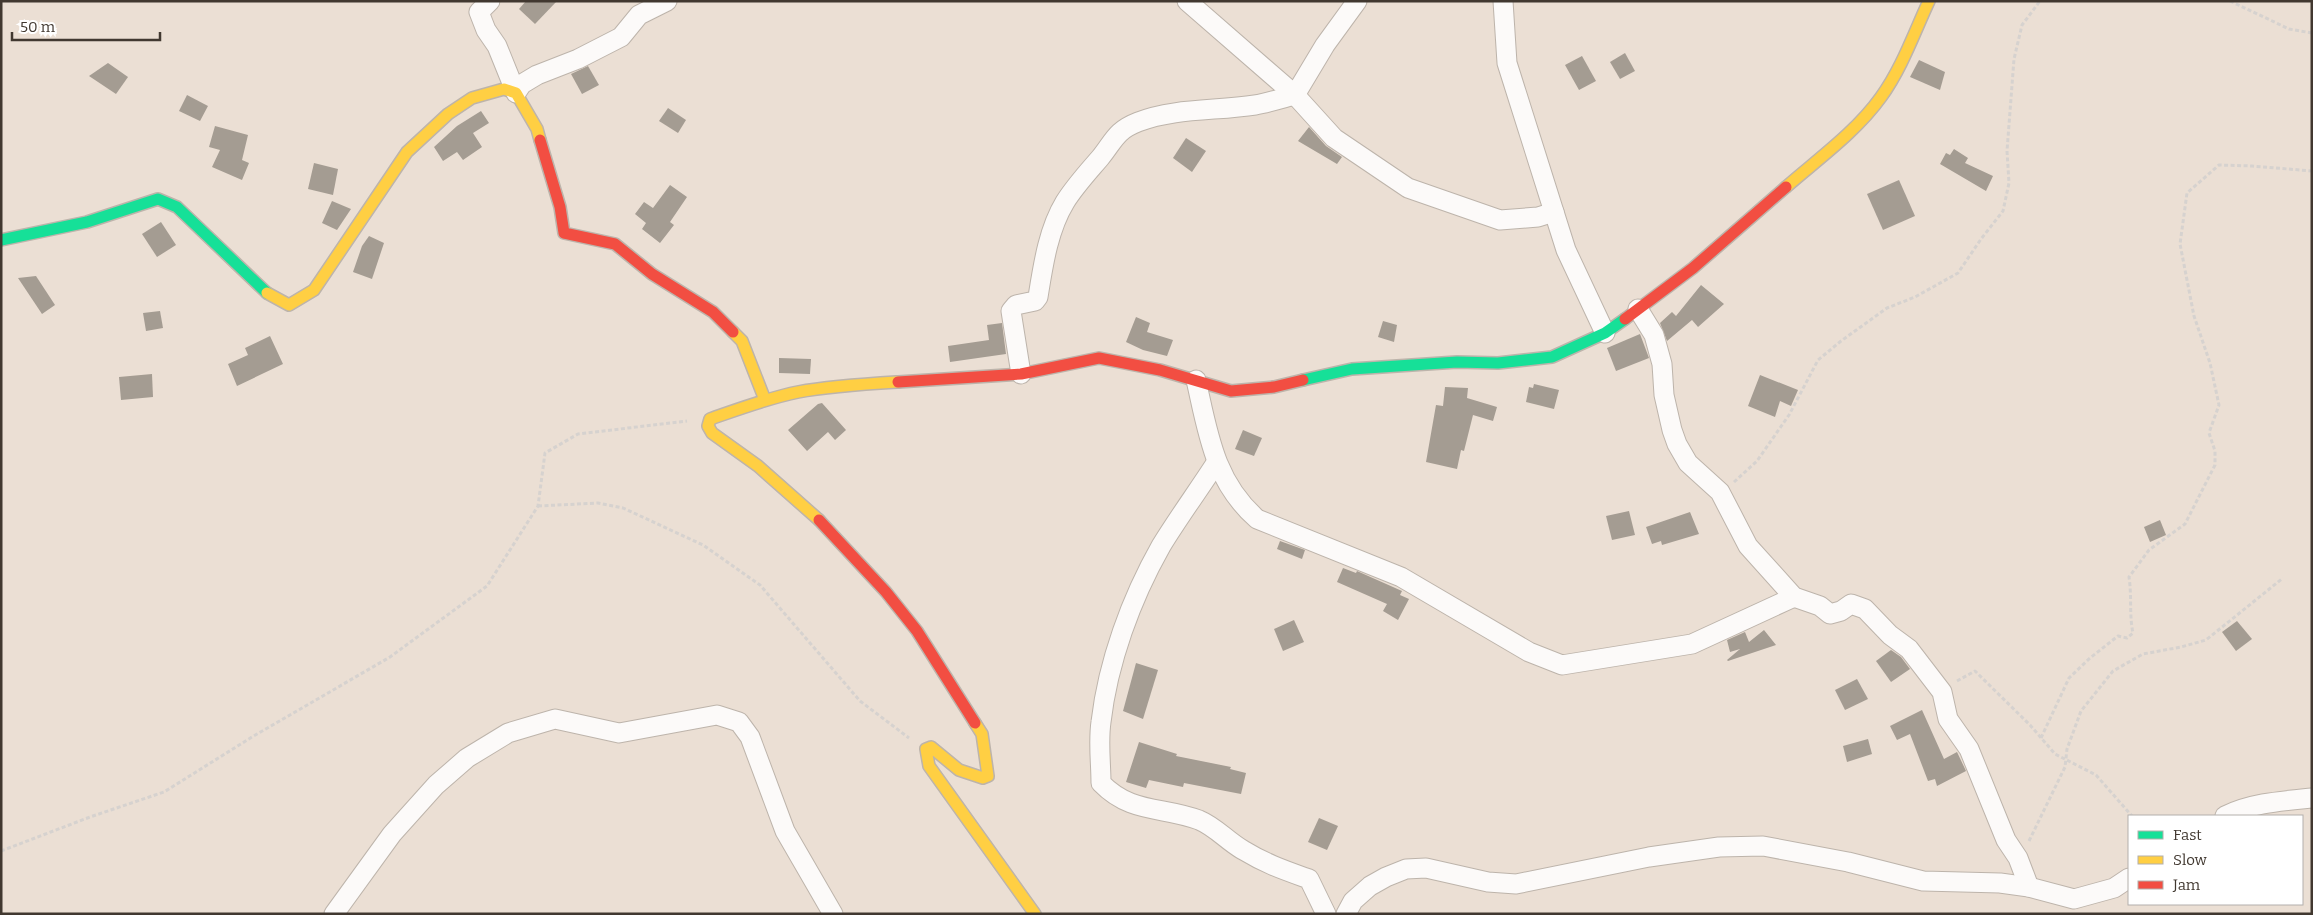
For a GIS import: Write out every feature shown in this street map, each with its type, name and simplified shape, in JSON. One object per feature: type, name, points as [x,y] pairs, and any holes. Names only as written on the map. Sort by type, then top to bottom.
[{"type":"street","points":[[490,1],[479,12],[486,30],[497,46],[516,93],[537,130],[560,207],[564,233],[615,244],[652,274],[713,312],[742,341],[765,400]]},
{"type":"street","points":[[516,93],[522,84],[537,75],[578,59],[620,37],[639,15],[667,1]]},
{"type":"street","points":[[1187,1],[1295,95],[1334,138],[1408,188],[1500,220],[1538,217],[1554,212]]},
{"type":"street","points":[[1021,374],[1011,311],[1016,305],[1035,301],[1038,297],[1048,248],[1064,204],[1103,155],[1113,138],[1127,127],[1140,121],[1167,114],[1256,105],[1295,95],[1325,45],[1357,1]]},
{"type":"street","points":[[1502,1],[1506,63],[1566,250],[1605,333]]},
{"type":"street","points":[[1035,914],[929,766],[926,749],[930,747],[959,770],[983,778],[988,776],[982,734],[918,631],[886,592],[822,523],[758,466],[712,433],[708,426],[710,419],[765,400],[843,385],[1021,374],[1099,358],[1160,370],[1231,391],[1274,387],[1352,369],[1457,362],[1498,364],[1552,357],[1605,333],[1693,268],[1855,127],[1881,97],[1900,64],[1929,1]]},
{"type":"street","points":[[1,240],[87,222],[158,199],[177,208],[270,296],[289,305],[314,290],[407,152],[448,114],[472,98],[504,89],[516,93]]},
{"type":"street","points":[[1638,308],[1654,335],[1662,364],[1664,395],[1677,444],[1688,463],[1720,492],[1748,546],[1794,597],[1820,606],[1830,614],[1840,611],[1851,604],[1865,609],[1890,635],[1909,649],[1942,692],[1948,718],[1970,749],[2006,840],[2018,858],[2029,887]]},
{"type":"street","points":[[1196,380],[1216,464],[1240,505],[1256,519],[1401,577],[1529,652],[1562,664],[1692,644],[1794,597]]},
{"type":"street","points":[[1216,464],[1158,552],[1146,574],[1120,639],[1106,690],[1100,724],[1101,783],[1113,796],[1130,804],[1198,820],[1215,828],[1240,849],[1268,865],[1309,879],[1326,914]]},
{"type":"street","points":[[334,914],[392,834],[436,785],[468,758],[508,733],[555,719],[619,733],[716,715],[739,722],[750,737],[784,831],[833,914]]},
{"type":"street","points":[[2226,815],[2241,808],[2284,800],[2312,798]]},
{"type":"street","points":[[1346,914],[1353,901],[1370,886],[1406,869],[1426,868],[1488,882],[1516,884],[1650,857],[1719,847],[1763,846],[1848,862],[1923,881],[2000,883],[2029,887],[2074,899],[2114,888],[2128,879]]},
{"type":"path","points":[[1720,492],[1757,461],[1789,415],[1818,360],[1841,340],[1887,308],[1915,297],[1958,273],[2003,211],[2010,183],[2007,151],[2014,59],[2022,24],[2040,1]]},
{"type":"path","points":[[2230,1],[2290,29],[2312,33]]},
{"type":"path","points":[[2042,738],[2070,678],[2090,658],[2118,636],[2128,638],[2133,633],[2130,621],[2132,597],[2129,577],[2149,550],[2184,524],[2215,465],[2214,450],[2209,433],[2219,405],[2210,364],[2194,316],[2180,244],[2187,193],[2219,165],[2312,171]]},
{"type":"path","points":[[1,851],[90,816],[164,792],[252,737],[390,656],[487,586],[538,506],[546,453],[578,434],[638,425],[710,419]]},
{"type":"path","points":[[538,506],[598,503],[623,508],[703,545],[760,585],[860,701],[899,732],[926,749]]},
{"type":"path","points":[[2018,858],[2030,838],[2067,760],[2067,749],[2081,711],[2113,671],[2143,654],[2206,640],[2283,578]]},
{"type":"path","points":[[1942,692],[1975,671],[2042,738],[2055,754],[2096,774],[2131,815]]},
{"type":"building","points":[[526,1],[557,1],[535,24],[519,9]]},
{"type":"building","points":[[1625,53],[1635,71],[1620,79],[1610,62]]},
{"type":"building","points":[[1582,56],[1596,81],[1579,90],[1565,65]]},
{"type":"building","points":[[1919,60],[1945,72],[1940,90],[1910,77]]},
{"type":"building","points":[[108,63],[128,77],[116,94],[89,76]]},
{"type":"building","points":[[588,66],[599,85],[582,94],[571,74]]},
{"type":"building","points":[[187,95],[208,106],[200,121],[179,111]]},
{"type":"building","points":[[668,108],[686,120],[678,133],[659,121]]},
{"type":"building","points":[[481,111],[489,123],[473,133],[482,147],[463,160],[457,152],[443,161],[434,147],[457,126]]},
{"type":"building","points":[[215,126],[248,135],[242,160],[249,163],[242,180],[212,167],[220,150],[209,147]]},
{"type":"building","points":[[1309,127],[1326,146],[1342,157],[1337,164],[1298,141]]},
{"type":"building","points":[[1186,138],[1206,151],[1192,172],[1173,158]]},
{"type":"building","points":[[1954,149],[1968,158],[1965,163],[1993,176],[1986,191],[1940,164],[1946,153],[1950,155]]},
{"type":"building","points":[[314,163],[338,169],[333,195],[308,189]]},
{"type":"building","points":[[1899,180],[1915,216],[1883,230],[1867,194]]},
{"type":"building","points":[[670,185],[687,197],[670,222],[674,225],[660,243],[642,229],[646,223],[635,214],[644,202],[653,208]]},
{"type":"building","points":[[332,201],[351,209],[337,230],[322,223]]},
{"type":"building","points":[[161,222],[176,245],[157,257],[142,234]]},
{"type":"building","points":[[369,236],[384,243],[372,279],[353,272],[362,246]]},
{"type":"building","points":[[36,276],[55,305],[42,314],[18,278]]},
{"type":"building","points":[[1701,285],[1724,304],[1698,327],[1692,320],[1667,341],[1660,323],[1672,312],[1676,316]]},
{"type":"building","points":[[160,311],[163,328],[146,331],[143,313]]},
{"type":"building","points":[[1136,317],[1150,323],[1147,332],[1173,340],[1167,356],[1143,350],[1126,342]]},
{"type":"building","points":[[1383,321],[1397,325],[1394,342],[1378,337]]},
{"type":"building","points":[[1002,323],[1006,354],[950,362],[948,346],[989,340],[987,325]]},
{"type":"building","points":[[1640,334],[1649,358],[1616,371],[1607,348]]},
{"type":"building","points":[[270,336],[283,364],[237,386],[228,364],[248,355],[245,348]]},
{"type":"building","points":[[779,358],[811,359],[810,374],[779,373]]},
{"type":"building","points":[[152,374],[153,397],[121,400],[119,377]]},
{"type":"building","points":[[1760,375],[1798,390],[1791,406],[1780,401],[1775,417],[1748,406]]},
{"type":"building","points":[[1534,384],[1559,390],[1554,409],[1526,402],[1529,387],[1533,388]]},
{"type":"building","points":[[1445,387],[1468,388],[1467,398],[1497,407],[1493,421],[1473,415],[1464,451],[1461,450],[1457,469],[1426,462],[1436,405],[1443,406]]},
{"type":"building","points":[[822,403],[846,430],[835,440],[828,432],[807,451],[788,430],[818,404]]},
{"type":"building","points":[[1243,430],[1262,438],[1254,456],[1235,449]]},
{"type":"building","points":[[1629,511],[1635,535],[1612,540],[1606,516]]},
{"type":"building","points":[[1690,512],[1699,534],[1662,545],[1661,541],[1652,544],[1646,527]]},
{"type":"building","points":[[2160,520],[2166,535],[2150,542],[2144,527]]},
{"type":"building","points":[[1280,541],[1305,550],[1302,559],[1277,549]]},
{"type":"building","points":[[1343,568],[1356,573],[1357,571],[1402,591],[1400,595],[1409,599],[1398,620],[1383,611],[1387,604],[1337,582]]},
{"type":"building","points":[[1294,620],[1304,642],[1283,651],[1274,629]]},
{"type":"building","points":[[2237,621],[2252,639],[2236,651],[2222,632]]},
{"type":"building","points":[[1764,630],[1776,645],[1727,660],[1740,649],[1730,652],[1727,640],[1745,632],[1749,642]]},
{"type":"building","points":[[1891,650],[1901,657],[1910,669],[1891,682],[1876,661]]},
{"type":"building","points":[[1136,663],[1158,670],[1143,719],[1123,711]]},
{"type":"building","points":[[1857,679],[1868,699],[1845,710],[1835,690]]},
{"type":"building","points":[[1922,710],[1944,759],[1957,752],[1966,771],[1937,786],[1935,779],[1928,781],[1910,734],[1897,740],[1890,726]]},
{"type":"building","points":[[1868,739],[1872,754],[1847,762],[1843,746]]},
{"type":"building","points":[[1139,742],[1177,754],[1176,756],[1231,767],[1230,769],[1246,773],[1241,794],[1184,783],[1183,787],[1149,780],[1146,788],[1126,782]]},
{"type":"building","points":[[1319,818],[1338,826],[1327,850],[1308,842]]},
{"type":"traffic: fast","points":[[1,240],[87,222],[158,199],[177,207],[267,293]]},
{"type":"traffic: fast","points":[[1303,380],[1352,369],[1457,362],[1498,363],[1552,357],[1605,333],[1625,319]]},
{"type":"traffic: slow","points":[[1786,187],[1860,122],[1881,97],[1901,62],[1929,1]]},
{"type":"traffic: slow","points":[[267,293],[289,305],[314,290],[407,152],[448,114],[472,98],[504,89],[516,93],[537,129],[540,140]]},
{"type":"traffic: slow","points":[[733,332],[742,341],[765,400]]},
{"type":"traffic: slow","points":[[819,520],[758,466],[712,433],[708,426],[710,419],[787,394],[835,387],[898,382]]},
{"type":"traffic: slow","points":[[975,723],[982,734],[988,776],[983,778],[959,770],[931,747],[926,749],[929,766],[1035,914]]},
{"type":"traffic: jam","points":[[540,140],[560,207],[564,233],[615,244],[652,274],[713,312],[733,332]]},
{"type":"traffic: jam","points":[[1625,319],[1693,268],[1786,187]]},
{"type":"traffic: jam","points":[[898,382],[1021,374],[1099,358],[1160,370],[1231,391],[1274,387],[1303,380]]},
{"type":"traffic: jam","points":[[819,520],[886,592],[917,631],[975,723]]}]
